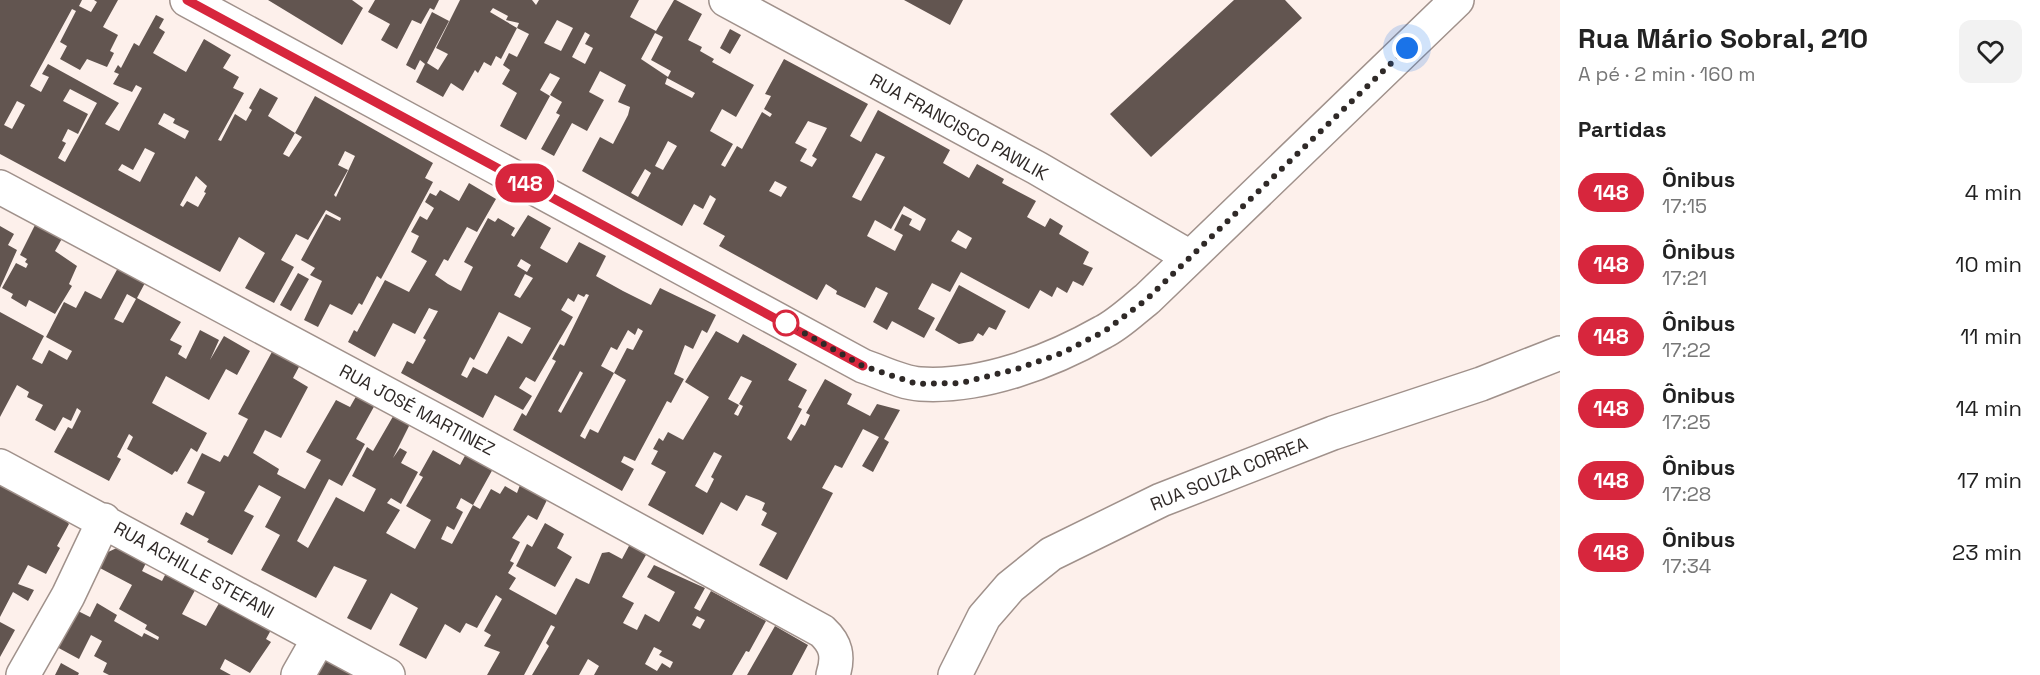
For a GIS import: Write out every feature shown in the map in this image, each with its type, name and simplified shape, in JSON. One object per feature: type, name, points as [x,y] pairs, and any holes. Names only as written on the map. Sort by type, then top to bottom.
[{"type":"street","points":[[187,0],[863,366],[917,384],[961,383],[1017,369],[1062,353],[1105,331],[1147,299],[1457,0]]},
{"type":"street","name":"RUA FRANCISCO PAWLIK","points":[[726,0],[1037,168],[1190,257]]},
{"type":"street","name":"RUA JOSÉ MARTINEZ","points":[[0,187],[466,436],[822,631],[831,640],[837,660],[833,675]]},
{"type":"street","name":"RUA SOUZA CORREA","points":[[955,675],[984,617],[1010,587],[1051,554],[1161,500],[1333,433],[1481,384],[1560,353]]},
{"type":"street","name":"RUA ACHILLE STEFANI","points":[[0,466],[388,675]]},
{"type":"street","points":[[23,675],[68,596],[104,520]]},
{"type":"street","points":[[298,675],[319,638]]},
{"type":"building","points":[[0,0],[82,0],[79,6],[91,12],[97,2],[94,0],[118,0],[103,27],[118,35],[110,51],[114,53],[107,67],[87,59],[80,70],[60,59],[67,46],[60,42],[76,11],[72,9],[30,86],[41,92],[49,77],[42,74],[48,64],[119,103],[105,124],[119,131],[142,88],[136,85],[132,92],[113,84],[119,74],[114,72],[118,65],[121,68],[134,43],[139,46],[156,15],[164,19],[159,28],[165,32],[153,53],[186,72],[204,39],[231,55],[223,68],[239,77],[233,88],[244,93],[218,140],[221,141],[235,114],[246,121],[252,110],[249,108],[260,88],[278,98],[268,116],[295,133],[315,96],[433,163],[425,178],[433,182],[381,279],[377,276],[362,305],[359,303],[352,315],[330,304],[318,327],[304,320],[322,281],[310,275],[315,268],[301,260],[326,214],[340,221],[341,218],[326,210],[308,240],[296,234],[281,260],[294,267],[274,303],[245,288],[265,253],[239,237],[220,272],[0,154]],"holes":[[[70,89],[97,103],[65,162],[58,158],[66,143],[62,141],[68,129],[78,134],[88,114],[63,101]],[[17,101],[25,105],[12,129],[4,125]],[[164,113],[175,119],[173,123],[189,131],[185,139],[158,124]],[[295,133],[302,137],[289,157],[283,154]],[[145,148],[155,153],[140,182],[118,170],[122,164],[133,170]],[[345,151],[355,156],[336,197],[334,195],[348,170],[338,165]],[[196,176],[207,186],[204,192],[206,193],[198,207],[187,201],[183,207],[180,205]]]},
{"type":"building","points":[[268,0],[352,0],[363,8],[342,45]]},
{"type":"building","points":[[375,0],[439,0],[434,10],[430,8],[421,24],[412,20],[397,49],[381,40],[390,24],[368,12]]},
{"type":"building","points":[[460,0],[532,0],[536,5],[539,0],[639,0],[630,17],[656,31],[676,0],[702,14],[688,40],[702,47],[700,51],[714,59],[712,62],[754,85],[736,117],[722,109],[710,131],[733,144],[721,165],[725,167],[737,146],[742,149],[762,112],[770,117],[772,114],[764,109],[771,96],[765,94],[784,59],[868,104],[850,136],[861,142],[878,110],[950,150],[943,163],[969,178],[977,164],[1004,179],[1002,183],[1036,201],[1027,217],[1045,227],[1050,218],[1063,226],[1059,234],[1089,252],[1083,264],[1093,268],[1083,286],[1073,281],[1067,293],[1057,287],[1052,297],[1040,290],[1029,309],[961,272],[950,292],[932,283],[918,309],[935,318],[924,338],[892,321],[887,330],[873,322],[888,293],[876,287],[865,308],[836,294],[837,291],[826,284],[817,300],[719,246],[725,236],[703,224],[716,199],[710,195],[703,209],[694,204],[682,226],[582,171],[600,137],[613,144],[628,115],[630,107],[618,102],[626,85],[600,71],[589,92],[604,100],[587,131],[572,123],[554,156],[541,149],[560,115],[556,113],[562,102],[550,95],[560,78],[550,73],[540,90],[550,96],[526,140],[500,126],[517,93],[502,84],[510,70],[503,65],[509,53],[517,57],[529,34],[517,28],[501,59],[496,56],[491,66],[484,62],[478,73],[475,70],[463,91],[451,83],[443,97],[416,82],[425,64],[420,60],[415,70],[406,65],[432,12],[449,21],[427,63],[438,70],[448,54],[436,48]],"holes":[[[493,8],[508,16],[506,20],[519,23],[517,28],[490,12]],[[557,20],[573,28],[561,51],[544,43]],[[585,32],[590,35],[585,44],[593,48],[585,64],[572,57]],[[655,33],[663,37],[651,60],[671,71],[668,77],[641,59]],[[667,78],[695,93],[692,98],[665,84]],[[808,121],[827,128],[812,156],[817,159],[812,167],[800,161],[807,149],[795,143]],[[668,141],[677,146],[663,170],[655,166]],[[876,153],[885,157],[861,201],[852,197]],[[645,169],[651,173],[638,197],[631,193]],[[775,181],[787,187],[781,197],[769,191]],[[904,206],[926,219],[920,231],[909,225],[912,219],[902,214],[894,230],[903,235],[895,251],[867,236],[875,220],[891,229]],[[958,230],[972,238],[966,249],[951,241]]]},
{"type":"building","points":[[904,0],[963,0],[950,25]]},
{"type":"building","points":[[1234,0],[1285,0],[1302,18],[1151,157],[1110,114]]},
{"type":"building","points":[[730,29],[741,35],[730,54],[720,48]]},
{"type":"building","points":[[469,183],[496,199],[477,232],[467,227],[448,261],[444,259],[435,275],[461,291],[473,267],[464,262],[488,218],[495,222],[498,218],[515,228],[511,235],[514,237],[528,215],[551,228],[540,248],[567,263],[579,242],[606,256],[596,276],[623,291],[651,305],[660,288],[716,315],[707,333],[702,330],[693,349],[685,345],[674,374],[684,379],[671,403],[667,401],[635,461],[624,456],[621,462],[634,469],[622,491],[513,430],[522,413],[526,416],[556,361],[552,359],[560,344],[564,346],[589,295],[586,294],[584,297],[578,294],[574,302],[568,298],[561,310],[573,317],[535,382],[526,377],[519,388],[532,396],[523,410],[495,395],[483,418],[401,373],[407,361],[413,364],[426,340],[423,338],[438,311],[429,308],[415,334],[393,323],[375,357],[348,342],[354,330],[357,332],[385,280],[409,292],[427,261],[411,252],[419,236],[411,232],[420,216],[427,220],[434,208],[425,202],[430,193],[436,196],[440,190],[459,201]],"holes":[[[521,259],[531,265],[527,272],[517,266]],[[525,274],[533,278],[520,298],[514,295]],[[499,312],[531,328],[522,344],[508,336],[487,374],[473,367],[467,378],[461,375],[470,357],[474,360]],[[638,328],[643,331],[633,350],[627,348],[614,373],[601,366],[611,347],[617,350],[628,330],[635,335]],[[580,371],[583,373],[561,413],[558,411]],[[614,373],[626,380],[598,433],[590,429],[585,439],[580,436]]]},
{"type":"building","points":[[37,221],[64,235],[55,251],[77,266],[69,284],[72,286],[55,314],[29,300],[26,307],[11,298],[13,294],[2,288],[16,263],[26,268],[27,259],[20,255]]},
{"type":"building","points":[[0,226],[14,234],[8,245],[17,250],[0,288]]},
{"type":"building","points":[[119,266],[146,281],[137,298],[181,322],[170,340],[182,346],[178,354],[186,359],[200,330],[219,340],[210,360],[224,336],[250,351],[237,375],[226,369],[209,400],[166,376],[152,403],[207,433],[197,452],[191,448],[177,472],[175,471],[172,475],[127,449],[133,437],[129,434],[117,457],[121,459],[109,481],[54,452],[68,427],[72,429],[81,411],[77,408],[71,421],[63,417],[55,431],[35,420],[43,405],[27,397],[29,392],[17,385],[0,417],[0,312],[44,336],[32,359],[42,364],[49,350],[67,360],[72,351],[46,337],[64,302],[76,308],[85,291],[101,299]],"holes":[[[127,294],[136,299],[123,323],[114,319]]]},
{"type":"building","points":[[298,273],[309,279],[291,311],[280,305]]},
{"type":"building","points":[[959,285],[1006,311],[996,330],[989,327],[983,336],[978,333],[973,341],[959,344],[935,330]]},
{"type":"building","points":[[716,331],[738,343],[743,334],[797,364],[788,380],[807,390],[798,407],[802,409],[787,438],[791,441],[801,424],[805,426],[810,415],[806,413],[825,379],[852,394],[847,404],[870,416],[877,404],[900,410],[884,439],[889,442],[873,472],[862,466],[879,437],[863,429],[842,468],[835,465],[822,488],[833,493],[787,580],[759,565],[777,533],[761,525],[767,513],[762,510],[765,503],[746,495],[737,511],[721,502],[703,535],[648,505],[666,472],[651,464],[658,451],[653,449],[659,438],[663,441],[668,432],[683,440],[709,397],[685,382]],"holes":[[[741,376],[752,381],[739,404],[743,406],[738,416],[734,414],[739,405],[728,399]],[[714,452],[722,456],[711,477],[714,479],[707,493],[695,486]]]},
{"type":"building","points":[[273,350],[300,365],[293,378],[308,387],[281,438],[265,430],[253,453],[279,469],[277,474],[305,489],[321,460],[306,452],[336,400],[350,407],[358,393],[376,403],[356,439],[365,444],[342,486],[329,479],[297,541],[308,548],[336,497],[364,512],[376,489],[352,476],[367,447],[373,451],[395,413],[411,422],[393,458],[400,448],[407,452],[401,463],[418,472],[401,504],[391,498],[387,503],[400,510],[386,533],[415,549],[431,520],[406,506],[423,477],[419,475],[433,450],[460,465],[467,452],[494,467],[473,505],[480,509],[491,489],[500,494],[505,486],[517,493],[520,485],[547,500],[537,520],[528,515],[512,538],[520,542],[510,561],[514,563],[508,573],[516,578],[509,589],[556,615],[576,578],[589,584],[602,553],[609,552],[622,559],[630,544],[646,555],[622,597],[634,603],[623,623],[637,630],[645,614],[659,622],[675,592],[647,577],[654,565],[705,588],[694,608],[700,611],[711,591],[766,621],[749,652],[746,651],[732,675],[594,675],[599,666],[588,659],[579,675],[532,675],[549,646],[546,643],[555,627],[551,625],[524,675],[487,675],[500,652],[484,646],[491,635],[484,631],[502,599],[496,595],[477,628],[466,623],[460,633],[445,624],[426,659],[399,645],[418,608],[391,593],[371,630],[347,618],[367,580],[334,566],[316,598],[261,570],[280,535],[265,527],[281,497],[259,485],[244,511],[254,516],[232,555],[207,542],[209,539],[180,524],[186,512],[193,516],[205,492],[187,483],[202,453],[220,462],[224,455],[228,457],[248,419],[238,414]],"holes":[[[461,498],[473,505],[452,544],[441,539],[447,526],[454,530],[463,512],[456,508]],[[697,616],[705,620],[700,629],[692,625]],[[654,647],[662,651],[659,655],[673,662],[670,668],[662,663],[657,671],[645,664]]]},
{"type":"building","points":[[0,476],[55,508],[69,524],[57,546],[60,548],[46,574],[28,565],[18,584],[34,590],[28,601],[13,592],[0,617]]},
{"type":"building","points":[[545,523],[564,534],[557,548],[572,557],[555,587],[516,566],[527,544],[532,547]]},
{"type":"building","points":[[123,545],[148,559],[142,571],[162,581],[168,569],[199,583],[182,614],[206,626],[222,598],[271,630],[266,639],[271,642],[250,673],[225,659],[220,669],[231,675],[109,675],[103,672],[107,663],[94,656],[102,641],[91,635],[79,659],[55,646],[78,611],[90,617],[97,603],[117,615],[114,621],[142,637],[144,633],[158,640],[159,637],[145,629],[147,625],[119,609],[132,585],[98,567],[106,553]]},
{"type":"building","points":[[0,622],[15,630],[0,657]]},
{"type":"building","points":[[775,626],[808,645],[792,675],[747,675]]},
{"type":"building","points":[[330,659],[362,675],[306,675],[313,665]]},
{"type":"building","points":[[61,663],[79,673],[78,675],[55,675]]},
{"type":"bus line","name":"148","points":[[187,0],[863,366]]},
{"type":"route","points":[[786,323],[863,366],[917,384],[961,383],[1017,369],[1062,353],[1105,331],[1147,299],[1407,48]]}]
